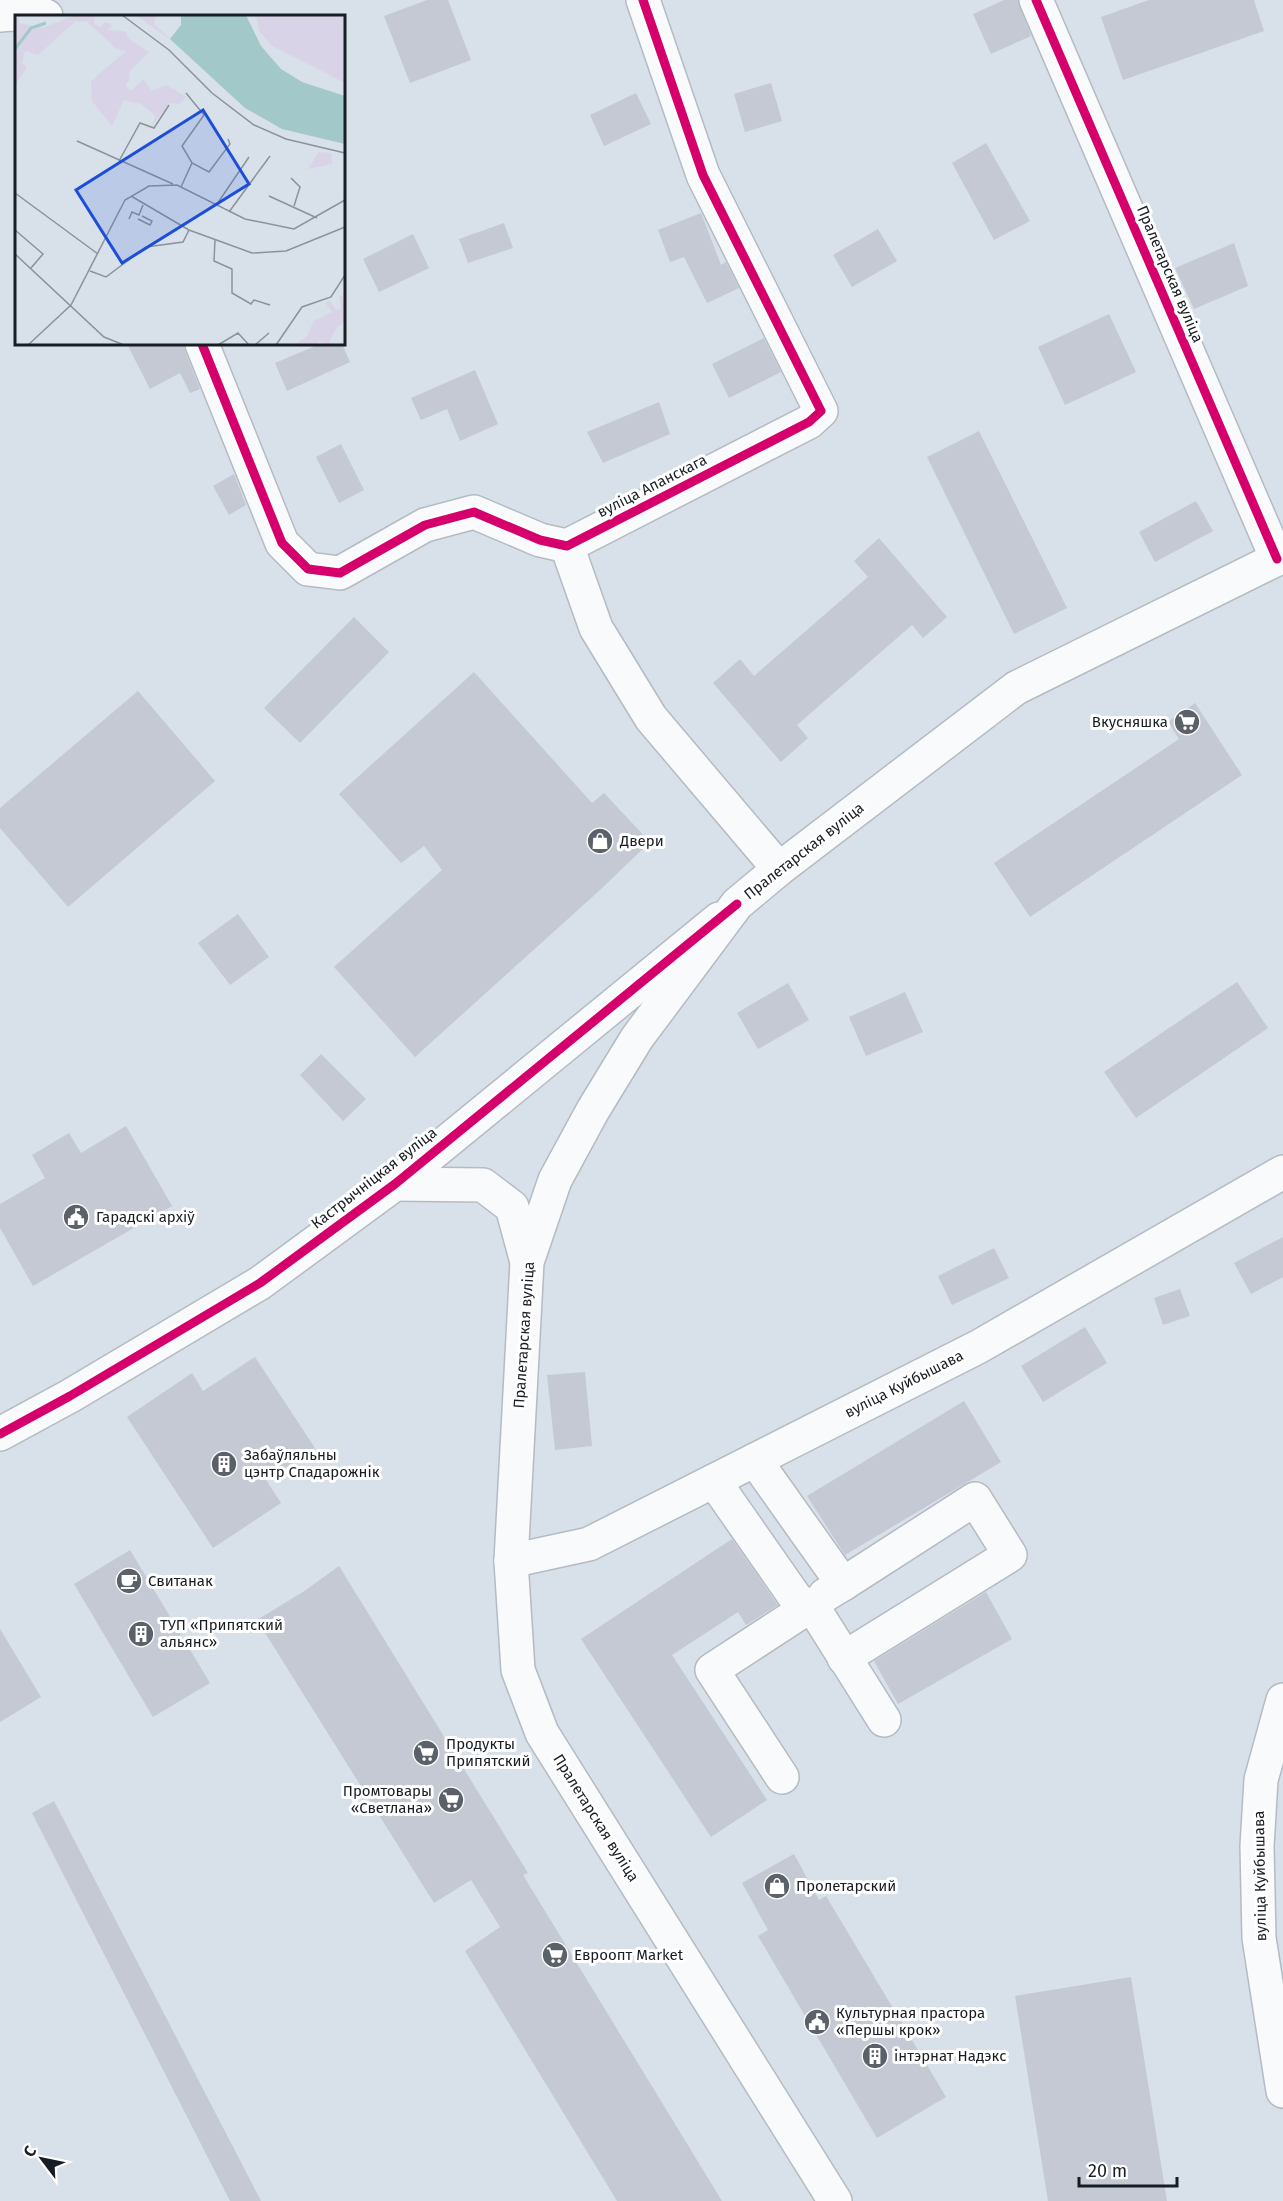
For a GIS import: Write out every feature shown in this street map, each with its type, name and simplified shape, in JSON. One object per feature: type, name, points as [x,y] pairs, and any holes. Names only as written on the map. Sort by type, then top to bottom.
[{"type":"street","name":"вуліца Апанскага","points":[[567,546],[794,431],[821,411],[703,176],[644,0]]},
{"type":"street","name":"Пралетарская вуліца","points":[[835,2201],[542,1733],[518,1670],[511,1561],[527,1262],[555,1180],[593,1110],[637,1038],[737,904],[779,869],[1016,688],[1280,558],[1036,0]]},
{"type":"street","points":[[0,15],[28,15]]},
{"type":"street","points":[[202,345],[282,543],[308,569],[340,573],[424,525],[474,512],[540,540],[567,546],[596,628],[651,718],[779,869]]},
{"type":"street","name":"Кастрычніцкая вуліца","points":[[0,1434],[70,1396],[260,1283],[395,1184],[737,904]]},
{"type":"street","name":"вуліца Куйбышава","points":[[511,1561],[589,1544],[978,1347],[1283,1172]]},
{"type":"street","points":[[395,1184],[483,1185],[512,1207],[527,1262]]},
{"type":"street","points":[[755,1460],[843,1584]]},
{"type":"street","points":[[714,1481],[844,1658],[884,1720]]},
{"type":"street","points":[[782,1777],[712,1670],[975,1499],[1010,1555],[844,1658]]},
{"type":"street","name":"вуліца Куйбышава","points":[[1283,1700],[1261,1780],[1257,1846],[1259,1938],[1283,2091]]},
{"type":"building","points":[[427,0],[448,0],[471,60],[410,83],[384,16]]},
{"type":"building","points":[[1004,0],[1018,0],[1031,36],[991,54],[973,14]]},
{"type":"building","points":[[1149,0],[1254,0],[1264,31],[1123,80],[1101,17]]},
{"type":"building","points":[[771,83],[782,121],[745,132],[734,94]]},
{"type":"building","points":[[636,93],[651,124],[604,146],[590,115]]},
{"type":"building","points":[[986,143],[1030,221],[994,240],[952,163]]},
{"type":"building","points":[[701,213],[721,265],[726,262],[739,288],[707,303],[684,257],[670,262],[658,230]]},
{"type":"building","points":[[504,223],[513,248],[468,263],[459,239]]},
{"type":"building","points":[[878,229],[897,261],[852,287],[833,255]]},
{"type":"building","points":[[413,234],[429,268],[379,292],[363,259]]},
{"type":"building","points":[[1234,243],[1248,286],[1194,309],[1175,268]]},
{"type":"building","points":[[1109,314],[1136,372],[1065,405],[1038,347]]},
{"type":"building","points":[[764,338],[781,372],[729,398],[712,364]]},
{"type":"building","points":[[128,345],[184,345],[200,389],[190,393],[180,373],[150,389]]},
{"type":"building","points":[[318,345],[342,345],[350,362],[287,391],[275,363]]},
{"type":"building","points":[[475,370],[498,424],[460,441],[447,409],[421,420],[411,398]]},
{"type":"building","points":[[659,402],[670,434],[603,463],[587,432]]},
{"type":"building","points":[[979,431],[1067,608],[1014,634],[927,457]]},
{"type":"building","points":[[341,444],[364,490],[339,503],[316,457]]},
{"type":"building","points":[[234,474],[246,505],[229,515],[213,486]]},
{"type":"building","points":[[1196,501],[1213,531],[1155,562],[1139,532]]},
{"type":"building","points":[[879,538],[947,617],[923,638],[912,625],[797,725],[808,738],[781,762],[713,683],[740,659],[754,676],[868,577],[854,561]]},
{"type":"building","points":[[354,617],[389,652],[300,743],[264,708]]},
{"type":"building","points":[[474,672],[592,803],[604,793],[650,842],[415,1057],[334,967],[442,870],[424,846],[401,863],[339,794]]},
{"type":"building","points":[[138,691],[215,781],[68,907],[0,828],[0,808]]},
{"type":"building","points":[[1195,703],[1242,775],[1030,917],[994,863],[1179,739],[1168,722]]},
{"type":"building","points":[[238,914],[269,957],[230,985],[198,943]]},
{"type":"building","points":[[1237,982],[1268,1028],[1136,1118],[1104,1072]]},
{"type":"building","points":[[788,983],[809,1020],[758,1049],[737,1013]]},
{"type":"building","points":[[905,992],[923,1032],[866,1056],[849,1017]]},
{"type":"building","points":[[321,1054],[366,1099],[343,1121],[300,1075]]},
{"type":"building","name":"Гарадскі архіў","points":[[126,1126],[172,1206],[33,1286],[0,1228],[0,1204],[45,1178],[32,1155],[69,1133],[81,1153]]},
{"type":"building","points":[[1283,1237],[1283,1277],[1251,1294],[1234,1263]]},
{"type":"building","points":[[994,1248],[1009,1278],[952,1305],[938,1276]]},
{"type":"building","points":[[1180,1289],[1190,1316],[1163,1325],[1154,1298]]},
{"type":"building","points":[[1085,1327],[1107,1363],[1043,1402],[1021,1366]]},
{"type":"building","name":"Забаўляльны цэнтр Спадарожнік","points":[[255,1357],[315,1448],[266,1480],[281,1503],[213,1548],[127,1417],[192,1373],[203,1391]]},
{"type":"building","points":[[585,1372],[592,1446],[555,1450],[547,1375]]},
{"type":"building","points":[[964,1401],[1001,1462],[845,1555],[807,1496]]},
{"type":"building","points":[[732,1539],[778,1605],[746,1625],[738,1612],[672,1655],[767,1800],[711,1837],[581,1639]]},
{"type":"building","name":"ТУП «Припятский альянс»","points":[[130,1550],[210,1683],[153,1717],[74,1584]]},
{"type":"building","points":[[339,1566],[528,1873],[523,1875],[722,2201],[617,2201],[465,1951],[500,1927],[471,1880],[434,1903],[257,1620],[306,1590]]},
{"type":"building","points":[[986,1592],[1012,1639],[898,1704],[874,1661]]},
{"type":"building","points":[[0,1629],[41,1697],[0,1722]]},
{"type":"building","points":[[54,1801],[261,2201],[230,2201],[32,1813]]},
{"type":"building","name":"інтэрнат Надэкс","points":[[794,1854],[819,1900],[826,1896],[946,2097],[877,2138],[758,1936],[768,1930],[742,1883]]},
{"type":"building","points":[[1131,1977],[1167,2201],[1048,2201],[1015,1996]]},
{"type":"cycle path","points":[[202,345],[282,543],[308,569],[340,573],[425,525],[474,512],[540,540],[567,546],[809,422],[821,411],[703,175],[643,0]]},
{"type":"cycle path","points":[[1036,0],[1277,559]]},
{"type":"cycle path","points":[[0,1434],[70,1396],[260,1283],[395,1184],[737,904]]},
{"type":"place","name":"Вкусняшка","points":[[1187,722]]},
{"type":"place","name":"Двери","points":[[600,841]]},
{"type":"place","name":"Гарадскі архіў","points":[[76,1217]]},
{"type":"place","name":"Забаўляльны цэнтр Спадарожнік","points":[[224,1464]]},
{"type":"place","name":"Свитанак","points":[[129,1581]]},
{"type":"place","name":"ТУП «Припятский альянс»","points":[[141,1634]]},
{"type":"place","name":"Продукты Припятский","points":[[426,1753]]},
{"type":"place","name":"Промтовары «Светлана»","points":[[451,1800]]},
{"type":"place","name":"Пролетарский","points":[[777,1886]]},
{"type":"place","name":"Евроопт Market","points":[[555,1955]]},
{"type":"place","name":"Культурная прастора «Першы крок»","points":[[817,2022]]},
{"type":"place","name":"інтэрнат Надэкс","points":[[875,2056]]}]
